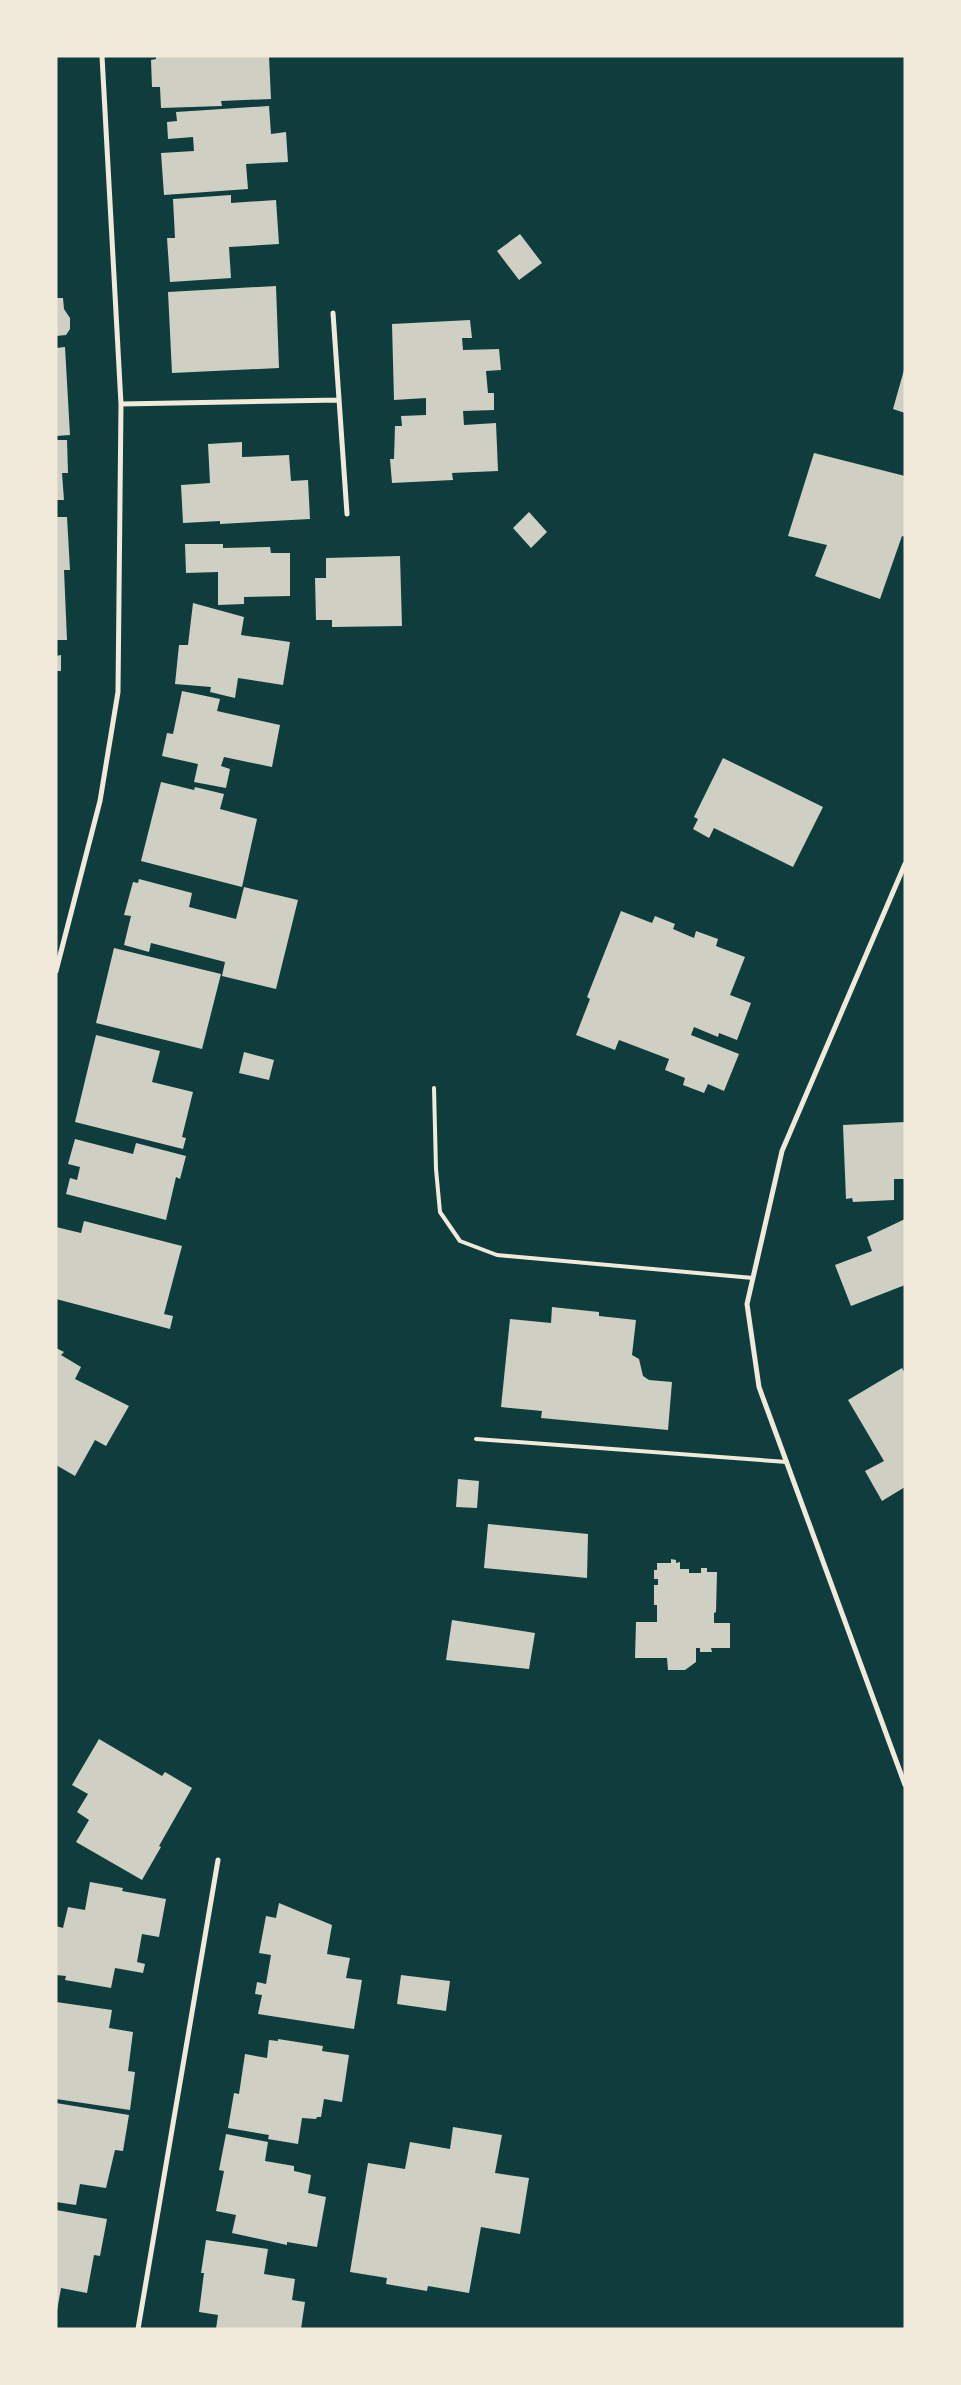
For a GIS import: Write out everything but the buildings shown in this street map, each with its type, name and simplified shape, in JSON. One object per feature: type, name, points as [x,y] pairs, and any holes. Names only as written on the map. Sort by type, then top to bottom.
[{"type":"street","points":[[56,971],[100,801],[118,692],[121,404],[102,56]]},
{"type":"street","points":[[333,313],[347,514]]},
{"type":"street","points":[[121,404],[338,400]]},
{"type":"street","points":[[905,864],[782,1151],[747,1304],[759,1387],[905,1785]]},
{"type":"street","points":[[138,2329],[218,1860]]},
{"type":"lane","points":[[434,1088],[436,1169],[440,1212],[460,1241],[497,1256],[753,1278]]},
{"type":"lane","points":[[476,1439],[786,1462]]}]
